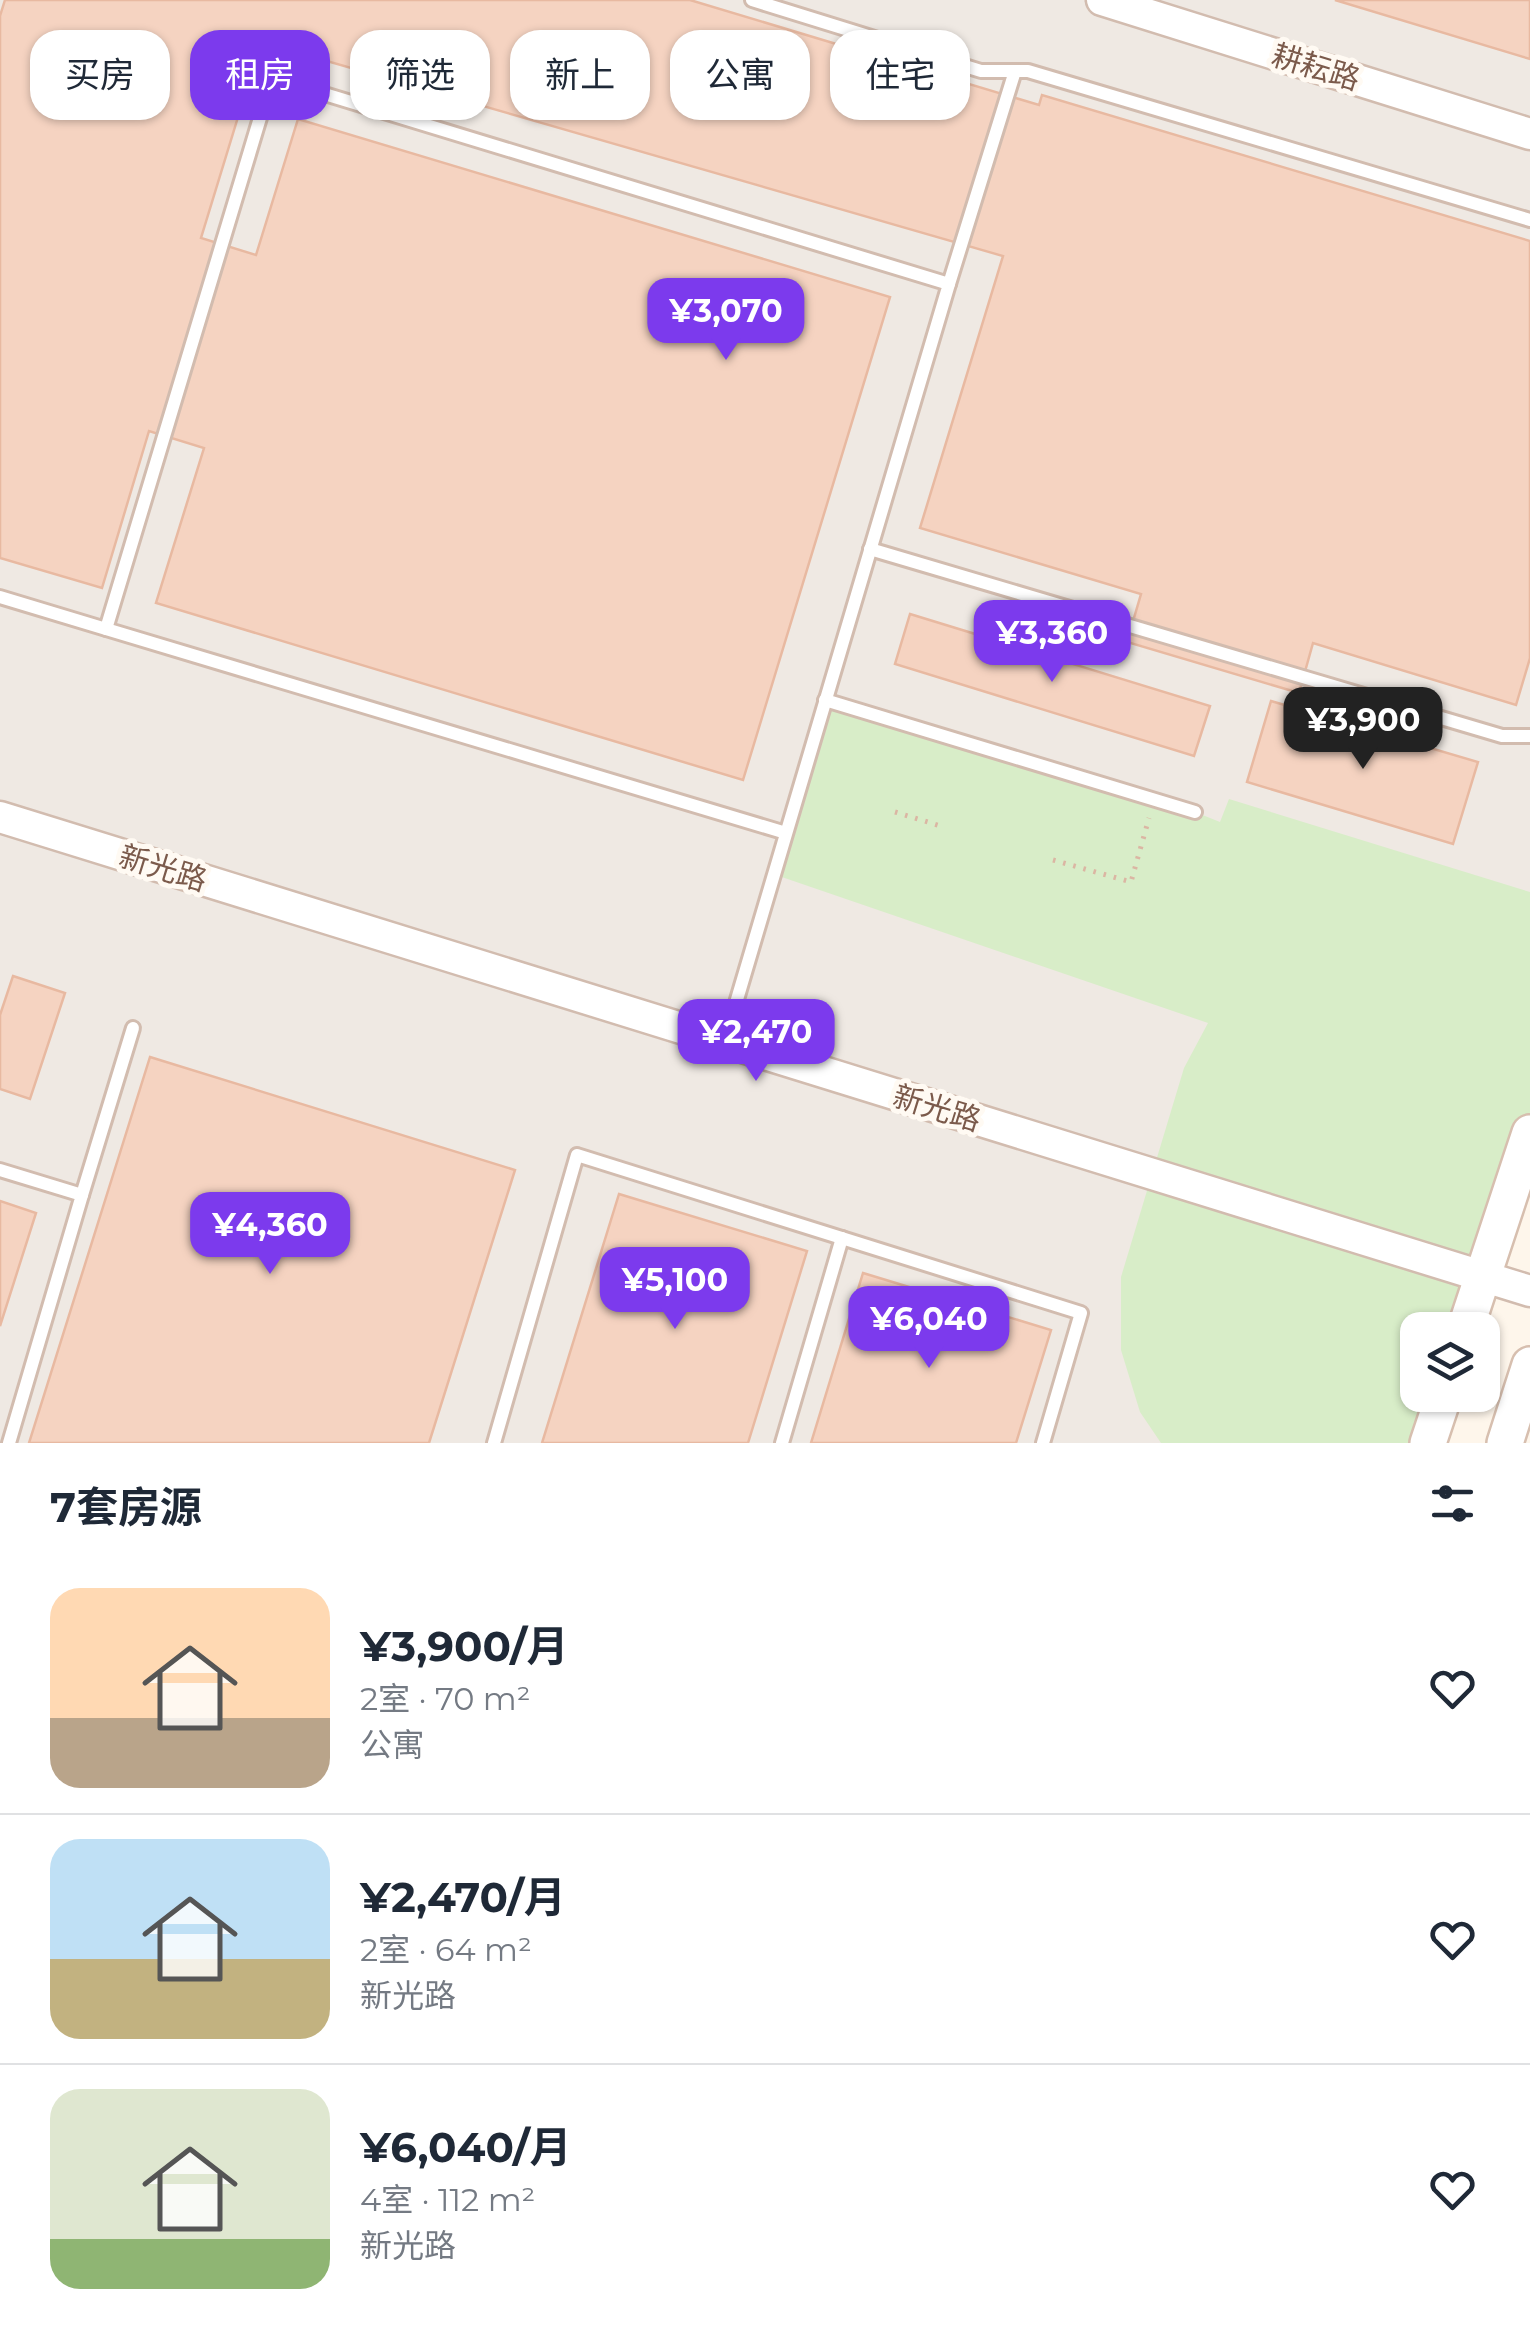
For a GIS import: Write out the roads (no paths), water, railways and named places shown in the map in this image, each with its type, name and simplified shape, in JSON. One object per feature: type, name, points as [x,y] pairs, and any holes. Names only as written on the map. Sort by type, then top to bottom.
[{"type":"main road","points":[[1472,1312],[1530,1133]]},
{"type":"main road","points":[[1505,1443],[1530,1365]]},
{"type":"main road","points":[[1428,1443],[1438,1412]]},
{"type":"street","name":"耕耘路","points":[[1102,0],[1530,134]]},
{"type":"street","name":"新光路","points":[[0,817],[1530,1291]]},
{"type":"lane","points":[[752,0],[981,72],[1028,72],[1530,220]]},
{"type":"lane","points":[[724,1042],[949,284],[1016,72]]},
{"type":"lane","points":[[106,629],[272,78],[949,284]]},
{"type":"lane","points":[[870,549],[1502,736],[1530,736]]},
{"type":"lane","points":[[0,597],[786,833]]},
{"type":"lane","points":[[825,700],[1195,812]]},
{"type":"lane","points":[[9,1443],[133,1028]]},
{"type":"lane","points":[[494,1443],[577,1155],[1081,1313],[1043,1443]]},
{"type":"lane","points":[[0,1170],[82,1195]]},
{"type":"lane","points":[[782,1443],[842,1238]]}]
